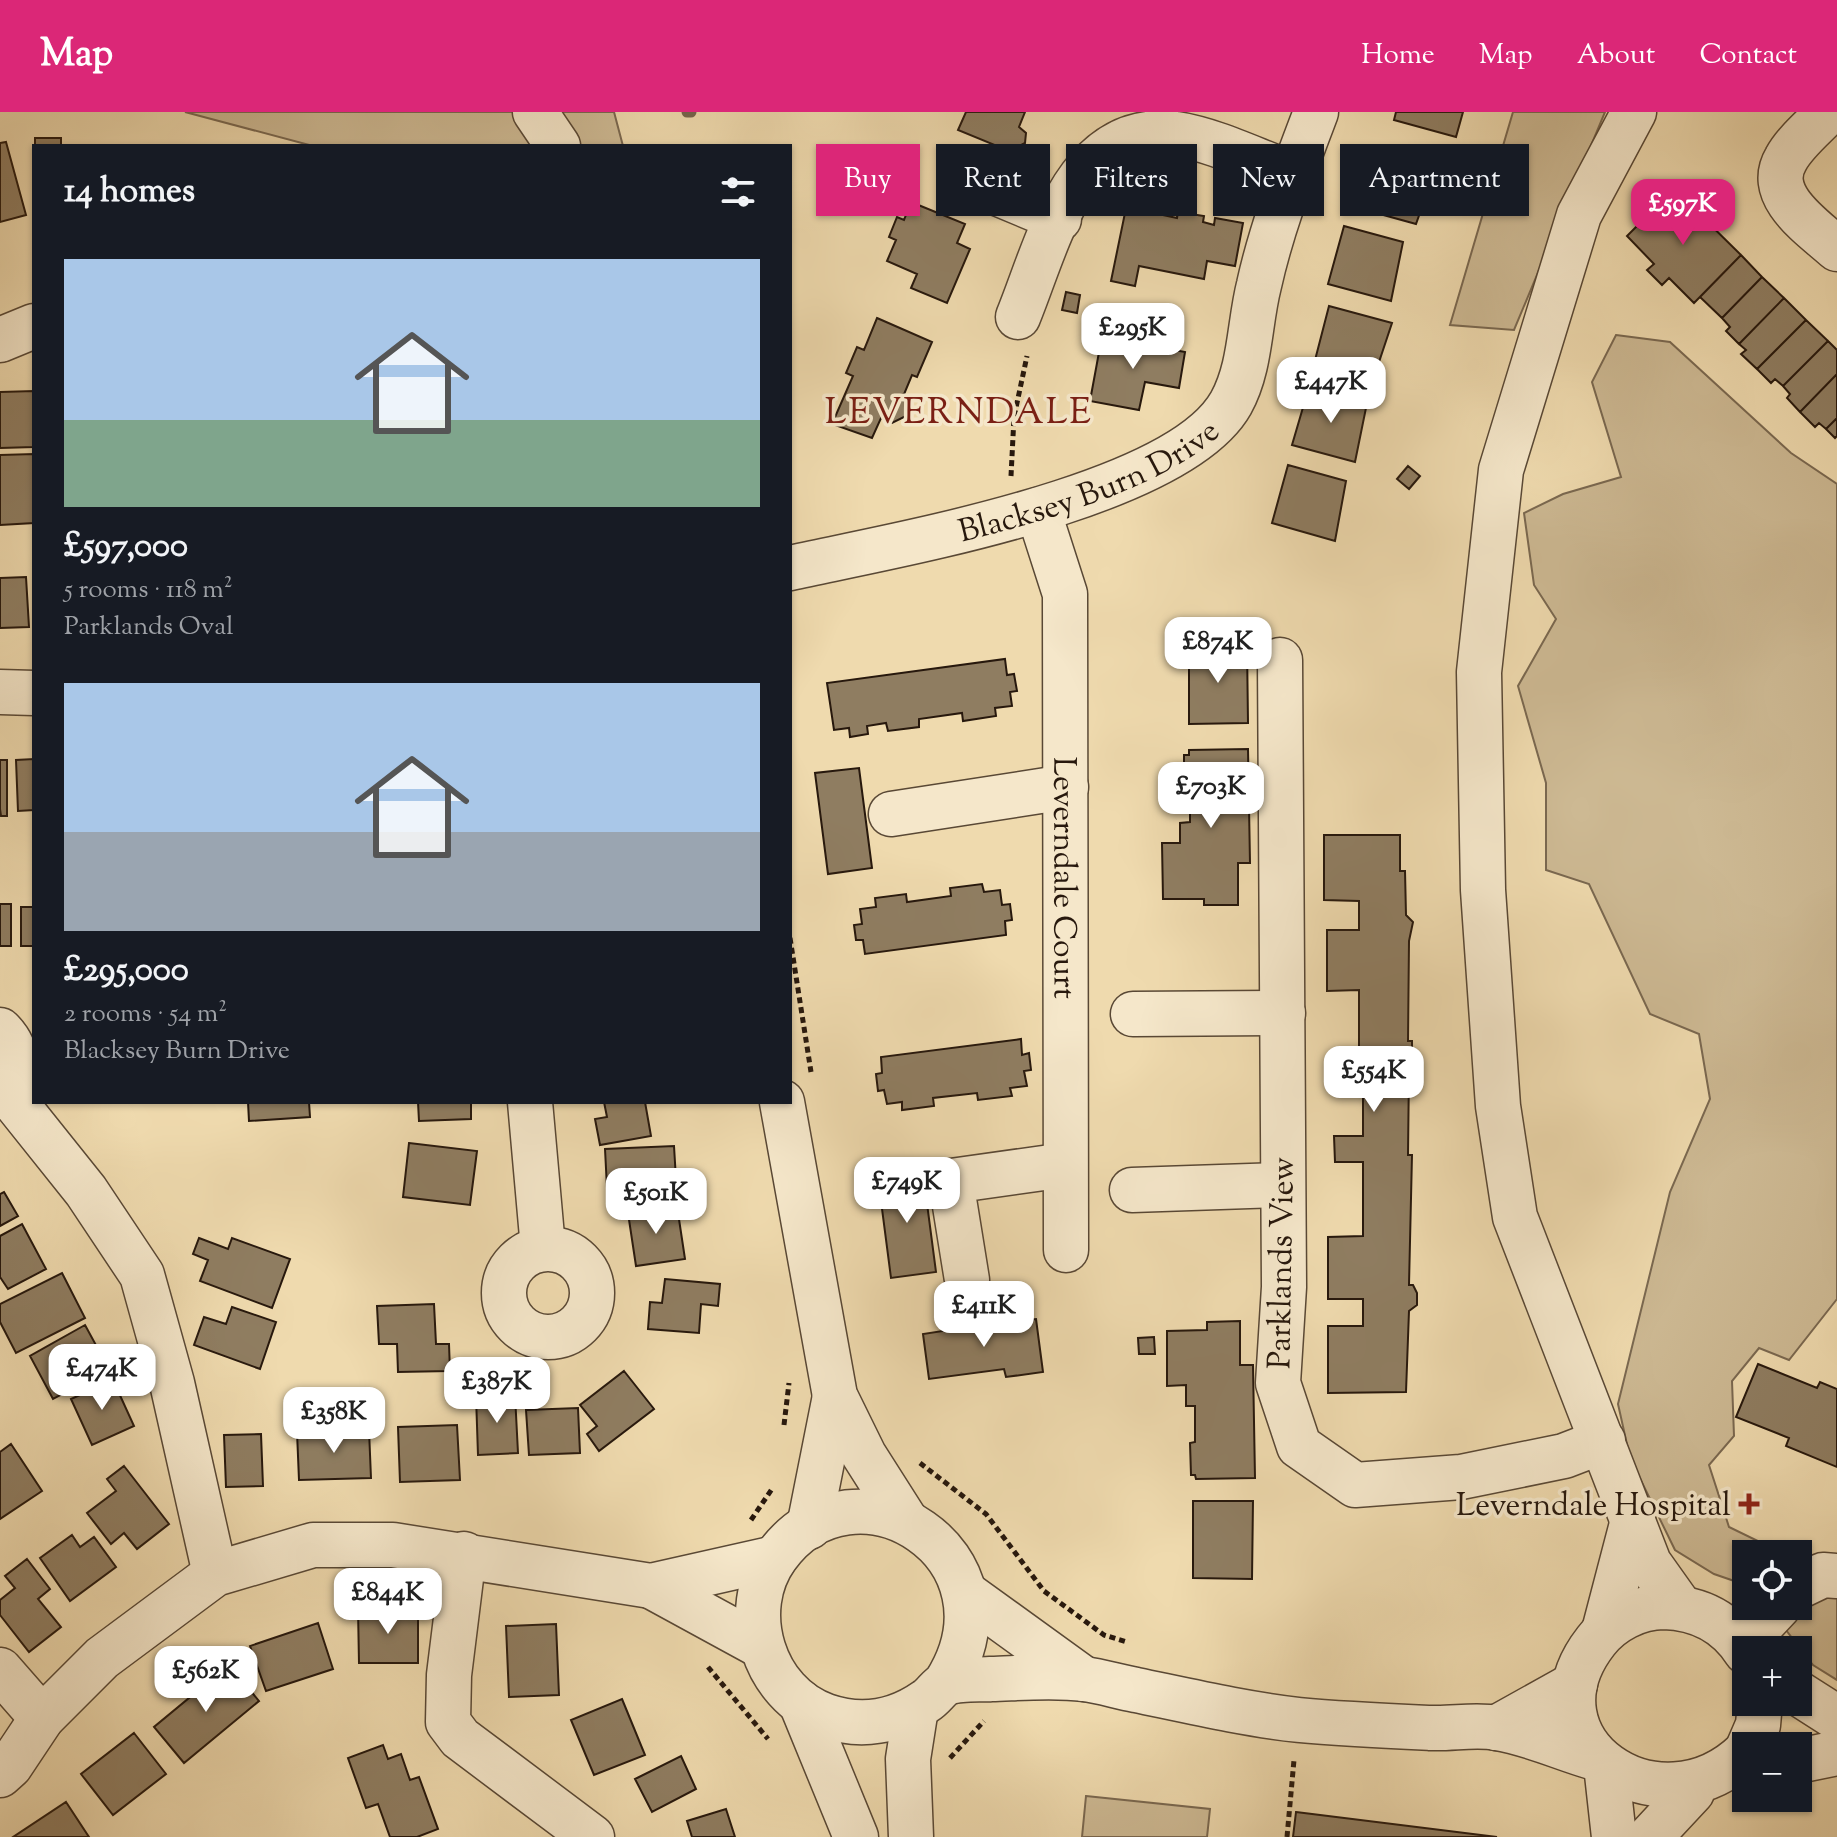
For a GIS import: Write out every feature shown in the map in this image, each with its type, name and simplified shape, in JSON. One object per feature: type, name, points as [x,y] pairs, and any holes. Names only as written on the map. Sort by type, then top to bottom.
[{"type":"street","points":[[535,112],[557,144]]},
{"type":"street","name":"Blacksey Burn Drive","points":[[1304,144],[1316,112]]},
{"type":"street","points":[[1634,112],[1579,215],[1501,470],[1479,672],[1483,890],[1498,1106],[1515,1217],[1649,1563],[1681,1608]]},
{"type":"street","points":[[1828,112],[1784,160],[1782,182],[1786,201],[1837,249]]},
{"type":"street","points":[[1018,317],[1069,193],[1090,163],[1104,151],[1139,135],[1180,135],[1213,146]]},
{"type":"street","points":[[1050,215],[1059,219]]},
{"type":"street","name":"Blacksey Burn Drive","points":[[792,568],[1026,514],[1178,455],[1218,422],[1240,383],[1259,285],[1280,216]]},
{"type":"street","points":[[0,340],[32,327]]},
{"type":"street","name":"Leverndale Court","points":[[1026,514],[1065,594],[1066,1250]]},
{"type":"street","name":"Parklands View","points":[[1280,660],[1284,1287],[1278,1383],[1299,1446],[1355,1485],[1461,1477],[1564,1456],[1603,1441]]},
{"type":"street","points":[[0,692],[32,693]]},
{"type":"street","points":[[891,814],[1066,787]]},
{"type":"street","points":[[1133,1014],[1283,1013]]},
{"type":"street","points":[[0,1030],[16,1054],[17,1067],[3,1093],[86,1191],[142,1275],[172,1383],[215,1574]]},
{"type":"street","points":[[797,1092],[835,1396],[809,1527]]},
{"type":"street","points":[[530,1104],[543,1248]]},
{"type":"street","points":[[967,1280],[951,1181],[1065,1165]]},
{"type":"street","points":[[1132,1190],[1281,1185]]},
{"type":"street","points":[[835,1396],[864,1455],[906,1521]]},
{"type":"street","points":[[911,1837],[908,1759],[931,1696],[966,1641],[965,1593],[957,1570],[927,1534],[906,1521],[882,1514],[857,1512],[809,1527],[775,1558],[759,1600],[761,1646],[770,1668],[801,1703],[822,1715],[846,1722],[894,1718],[931,1696],[1084,1679]]},
{"type":"street","points":[[1604,1631],[1633,1520]]},
{"type":"street","points":[[0,1775],[10,1766],[42,1718],[102,1658],[215,1574],[313,1545],[393,1545],[651,1586],[761,1646]]},
{"type":"street","points":[[464,1554],[449,1675],[448,1722],[460,1738],[592,1837]]},
{"type":"street","points":[[651,1586],[775,1558]]},
{"type":"street","points":[[1812,1580],[1823,1575],[1837,1576]]},
{"type":"street","points":[[965,1593],[1084,1679],[1294,1749],[1432,1728],[1496,1728],[1600,1766],[1633,1789],[1662,1795],[1731,1776]]},
{"type":"street","points":[[1614,1837],[1600,1766],[1580,1737],[1574,1714],[1575,1684],[1585,1655],[1604,1631],[1629,1614],[1659,1607],[1702,1613],[1732,1637]]},
{"type":"street","points":[[1751,1636],[1766,1620]]},
{"type":"street","points":[[0,1670],[42,1718]]},
{"type":"street","points":[[1496,1728],[1575,1684]]},
{"type":"street","points":[[1812,1702],[1837,1718]]},
{"type":"street","points":[[801,1703],[856,1837]]},
{"type":"street","points":[[1650,1837],[1731,1776],[1758,1725],[1759,1716]]},
{"type":"street","points":[[1812,1758],[1837,1753]]},
{"type":"path","points":[[1018,317],[1036,333],[1014,417],[1010,452],[1026,514]]},
{"type":"path","points":[[792,982],[797,1092]]},
{"type":"path","points":[[915,1458],[986,1514],[1044,1591],[1104,1635],[1134,1645]]},
{"type":"path","points":[[948,1761],[984,1721],[995,1715]]},
{"type":"path","points":[[1287,1837],[1294,1749]]},
{"type":"shaded area","points":[[185,112],[614,112],[622,144],[305,144]]},
{"type":"shaded area","points":[[1513,112],[1605,112],[1514,330],[1450,325],[1482,216],[1529,216],[1529,144],[1504,144]]},
{"type":"shaded area","points":[[1616,335],[1670,342],[1791,453],[1837,484],[1837,1299],[1789,1360],[1759,1348],[1732,1381],[1734,1436],[1709,1465],[1729,1527],[1756,1540],[1732,1540],[1732,1580],[1714,1574],[1675,1550],[1630,1458],[1618,1404],[1670,1192],[1710,1099],[1699,1034],[1650,1014],[1589,884],[1546,870],[1546,783],[1518,686],[1556,619],[1534,585],[1524,513],[1563,494],[1621,477],[1592,382]]},
{"type":"shaded area","points":[[1837,1595],[1837,1680],[1812,1664],[1812,1636],[1791,1636],[1786,1630],[1795,1620],[1812,1620],[1813,1599]]},
{"type":"shaded area","points":[[1086,1796],[1210,1809],[1207,1837],[1082,1837]]},
{"type":"building","points":[[966,112],[1025,112],[1019,127],[1026,133],[1023,144],[992,144],[958,130]]},
{"type":"building","points":[[1396,112],[1463,112],[1456,137],[1394,120]]},
{"type":"building","points":[[35,138],[61,138],[61,144],[35,144]]},
{"type":"building","points":[[6,142],[26,215],[0,222],[0,143]]},
{"type":"building","points":[[1674,189],[1741,255],[1694,303],[1669,278],[1662,285],[1647,270],[1654,264],[1627,236]]},
{"type":"building","points":[[920,206],[936,212],[936,216],[945,216],[965,224],[957,243],[970,249],[947,303],[911,288],[917,274],[887,261],[896,240],[889,237],[897,217],[904,220],[906,216],[920,216]]},
{"type":"building","points":[[1197,215],[1204,216],[1203,222],[1214,225],[1215,218],[1243,223],[1235,266],[1207,261],[1204,279],[1139,266],[1135,286],[1111,281],[1124,216],[1177,218]]},
{"type":"building","points":[[1387,216],[1419,216],[1416,224]]},
{"type":"building","points":[[1344,226],[1403,242],[1391,301],[1328,284]]},
{"type":"building","points":[[1741,255],[1762,277],[1722,318],[1700,297]]},
{"type":"building","points":[[1762,277],[1784,298],[1739,344],[1726,331],[1730,327],[1722,318]]},
{"type":"building","points":[[1066,292],[1080,295],[1077,313],[1062,310]]},
{"type":"building","points":[[1784,298],[1806,320],[1757,369],[1741,354],[1746,350],[1739,344]]},
{"type":"building","points":[[1329,306],[1392,323],[1373,380],[1314,364]]},
{"type":"building","points":[[877,318],[932,342],[917,377],[912,375],[902,399],[909,405],[908,415],[892,423],[881,418],[872,438],[832,424],[853,376],[846,373],[857,347],[864,350]]},
{"type":"building","points":[[1806,320],[1828,341],[1783,386],[1775,379],[1771,383],[1757,369]]},
{"type":"building","points":[[1102,336],[1185,352],[1179,388],[1145,382],[1139,410],[1090,401]]},
{"type":"building","points":[[1828,341],[1837,350],[1837,374],[1800,412],[1787,398],[1790,394],[1783,386]]},
{"type":"building","points":[[1837,374],[1837,418],[1826,429],[1819,423],[1815,427],[1800,412]]},
{"type":"building","points":[[1309,387],[1367,403],[1355,462],[1292,445]]},
{"type":"building","points":[[32,391],[32,447],[0,448],[0,392]]},
{"type":"building","points":[[1837,418],[1837,436],[1835,438],[1826,429]]},
{"type":"building","points":[[32,454],[32,523],[0,525],[0,455]]},
{"type":"building","points":[[1288,465],[1346,481],[1335,541],[1272,523]]},
{"type":"building","points":[[1408,466],[1420,476],[1409,489],[1397,479]]},
{"type":"building","points":[[26,577],[29,627],[0,628],[0,578]]},
{"type":"building","points":[[1247,646],[1248,723],[1189,724],[1189,647]]},
{"type":"building","points":[[1005,659],[1007,675],[1014,674],[1017,691],[1010,692],[1012,706],[995,708],[996,716],[963,721],[962,713],[919,719],[919,727],[888,731],[886,723],[867,726],[868,734],[850,737],[849,728],[834,730],[827,683]]},
{"type":"building","points":[[1248,749],[1250,863],[1238,863],[1238,905],[1204,905],[1204,899],[1163,899],[1162,843],[1180,843],[1180,823],[1190,822],[1190,787],[1184,787],[1184,755],[1189,755],[1189,750]]},
{"type":"building","points":[[32,759],[32,810],[18,811],[16,760]]},
{"type":"building","points":[[0,760],[7,760],[7,816],[1,816],[0,809]]},
{"type":"building","points":[[859,768],[872,868],[828,874],[815,773]]},
{"type":"building","points":[[1324,835],[1400,835],[1400,871],[1405,871],[1406,915],[1413,922],[1409,941],[1408,1041],[1412,1041],[1412,1069],[1409,1069],[1408,1155],[1412,1155],[1409,1285],[1413,1285],[1417,1293],[1417,1305],[1409,1311],[1406,1392],[1328,1393],[1328,1326],[1363,1326],[1363,1299],[1328,1299],[1328,1237],[1363,1236],[1363,1162],[1335,1162],[1334,1136],[1363,1136],[1363,1091],[1336,1091],[1336,1065],[1359,1065],[1359,990],[1327,991],[1327,930],[1359,930],[1359,901],[1324,900]]},
{"type":"building","points":[[982,884],[984,892],[1000,890],[1002,905],[1010,904],[1012,920],[1005,921],[1006,935],[865,954],[863,940],[856,940],[854,925],[862,924],[860,909],[876,907],[875,898],[906,894],[907,902],[951,896],[950,888]]},
{"type":"building","points":[[0,904],[11,904],[11,946],[0,946]]},
{"type":"building","points":[[21,907],[32,907],[32,946],[21,946]]},
{"type":"building","points":[[1021,1039],[1022,1055],[1029,1053],[1031,1070],[1024,1071],[1027,1086],[1010,1088],[1012,1096],[978,1100],[977,1093],[933,1098],[934,1106],[902,1110],[902,1102],[887,1104],[884,1090],[878,1091],[876,1074],[882,1073],[881,1057]]},
{"type":"building","points":[[248,1104],[309,1104],[310,1117],[249,1121]]},
{"type":"building","points":[[418,1104],[471,1104],[471,1119],[419,1121]]},
{"type":"building","points":[[604,1104],[645,1104],[651,1136],[600,1145],[595,1119],[607,1117]]},
{"type":"building","points":[[409,1143],[477,1151],[470,1205],[403,1197]]},
{"type":"building","points":[[674,1146],[677,1196],[622,1199],[622,1187],[607,1188],[605,1149]]},
{"type":"building","points":[[923,1173],[936,1272],[891,1278],[878,1178]]},
{"type":"building","points":[[4,1192],[18,1216],[0,1226],[0,1194]]},
{"type":"building","points":[[677,1206],[685,1259],[636,1266],[628,1213]]},
{"type":"building","points":[[22,1224],[46,1269],[8,1289],[0,1277],[0,1236]]},
{"type":"building","points":[[199,1238],[228,1249],[232,1238],[290,1259],[272,1308],[200,1281],[208,1260],[193,1254]]},
{"type":"building","points":[[62,1273],[85,1318],[16,1353],[0,1322],[0,1304]]},
{"type":"building","points":[[665,1279],[720,1284],[718,1306],[701,1304],[699,1333],[648,1329],[650,1302],[662,1303]]},
{"type":"building","points":[[434,1304],[436,1344],[449,1344],[450,1371],[398,1372],[397,1344],[379,1344],[377,1306]]},
{"type":"building","points":[[232,1307],[276,1322],[260,1369],[194,1345],[204,1317],[226,1324]]},
{"type":"building","points":[[1036,1319],[1043,1372],[1006,1377],[1004,1369],[929,1379],[923,1334],[943,1331],[942,1326],[977,1321],[977,1326]]},
{"type":"building","points":[[1240,1321],[1240,1365],[1253,1365],[1255,1478],[1196,1479],[1195,1475],[1191,1475],[1190,1443],[1195,1442],[1195,1406],[1186,1406],[1186,1385],[1167,1386],[1167,1331],[1207,1330],[1207,1322]]},
{"type":"building","points":[[85,1325],[97,1347],[90,1351],[102,1373],[53,1399],[30,1356]]},
{"type":"building","points":[[1154,1337],[1155,1354],[1139,1354],[1138,1338]]},
{"type":"building","points":[[1758,1364],[1817,1388],[1820,1382],[1837,1389],[1837,1467],[1786,1446],[1789,1438],[1736,1417]]},
{"type":"building","points":[[624,1371],[654,1409],[599,1451],[587,1434],[597,1426],[580,1405]]},
{"type":"building","points":[[113,1380],[134,1426],[92,1445],[71,1399]]},
{"type":"building","points":[[515,1395],[518,1453],[478,1455],[476,1396]]},
{"type":"building","points":[[578,1408],[580,1453],[529,1455],[526,1410]]},
{"type":"building","points":[[457,1425],[460,1480],[400,1482],[398,1427]]},
{"type":"building","points":[[369,1430],[371,1478],[299,1480],[297,1432]]},
{"type":"building","points":[[261,1434],[263,1486],[226,1487],[224,1435]]},
{"type":"building","points":[[11,1444],[42,1491],[0,1519],[0,1452]]},
{"type":"building","points":[[124,1466],[169,1524],[137,1549],[124,1533],[111,1544],[87,1513],[116,1491],[107,1479]]},
{"type":"building","points":[[1193,1501],[1253,1501],[1252,1579],[1193,1578]]},
{"type":"building","points":[[72,1535],[80,1547],[94,1537],[116,1567],[70,1601],[40,1558]]},
{"type":"building","points":[[27,1559],[50,1589],[38,1599],[61,1627],[29,1652],[0,1615],[0,1600],[15,1588],[5,1576]]},
{"type":"building","points":[[358,1609],[418,1609],[418,1663],[359,1663]]},
{"type":"building","points":[[318,1623],[333,1669],[266,1691],[250,1646]]},
{"type":"building","points":[[556,1624],[559,1695],[509,1697],[506,1626]]},
{"type":"building","points":[[229,1665],[259,1701],[184,1763],[154,1727]]},
{"type":"building","points":[[622,1699],[645,1755],[594,1775],[571,1720]]},
{"type":"building","points":[[134,1733],[166,1774],[113,1815],[81,1774]]},
{"type":"building","points":[[383,1745],[388,1759],[401,1754],[410,1780],[419,1777],[438,1829],[417,1837],[390,1837],[378,1804],[366,1808],[348,1758]]},
{"type":"building","points":[[681,1756],[696,1789],[652,1812],[635,1779]]},
{"type":"building","points":[[66,1802],[89,1837],[13,1837]]},
{"type":"building","points":[[726,1809],[735,1837],[692,1837],[687,1821]]},
{"type":"building","points":[[1296,1812],[1497,1837],[1293,1837]]},
{"type":"place","name":"Leverndale Hospital","points":[[1749,1504]]},
{"type":"district","name":"LEVERNDALE","points":[[959,410]]}]
